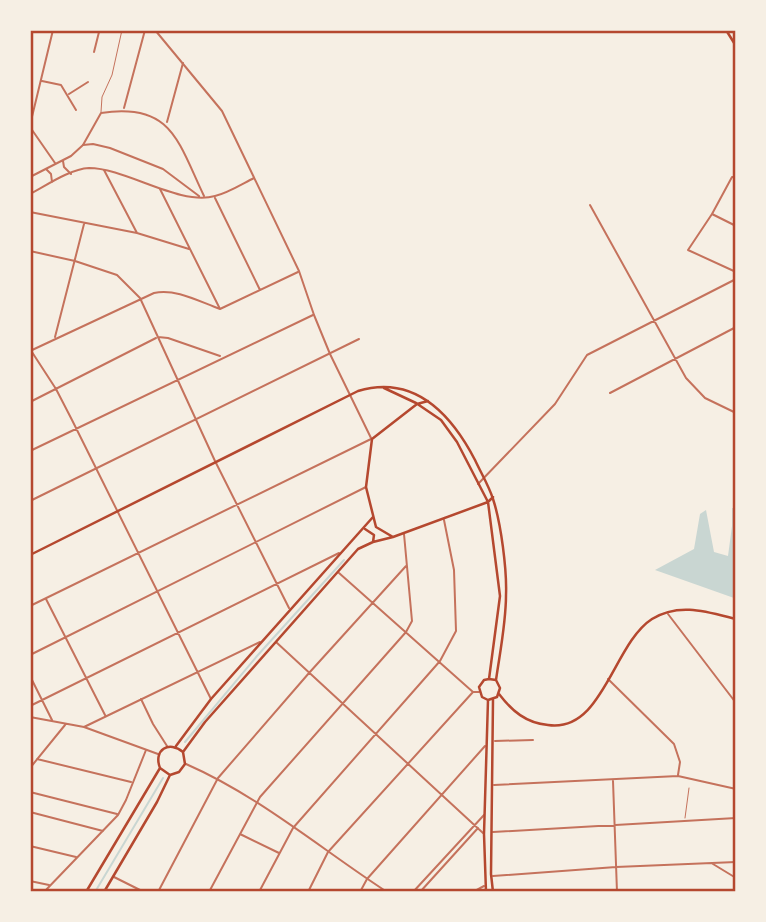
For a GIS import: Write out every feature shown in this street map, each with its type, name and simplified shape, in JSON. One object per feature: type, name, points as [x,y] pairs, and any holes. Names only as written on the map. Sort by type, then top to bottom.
[{"type":"main road","points":[[726,30],[736,46]]},
{"type":"main road","points":[[381,387],[417,404],[441,420],[457,442],[488,502],[500,596],[489,679]]},
{"type":"main road","points":[[30,555],[351,394],[367,388],[405,390],[428,401],[451,421],[493,497],[507,594],[496,680],[500,688],[499,694],[493,700],[488,700],[479,692],[481,683],[489,679],[496,680]]},
{"type":"main road","points":[[393,537],[376,527],[366,487],[372,439],[417,404],[428,401]]},
{"type":"main road","points":[[183,752],[205,722],[358,550],[373,542],[488,502],[493,497]]},
{"type":"main road","points":[[176,746],[211,699],[373,517]]},
{"type":"main road","points":[[363,529],[372,532],[373,542]]},
{"type":"main road","points":[[499,694],[509,708],[532,722],[553,726],[569,724],[582,717],[640,630],[652,619],[689,608],[736,618]]},
{"type":"main road","points":[[486,892],[484,834],[488,700]]},
{"type":"main road","points":[[493,700],[494,892]]},
{"type":"main road","points":[[86,892],[160,768],[159,754],[167,746],[176,746],[183,752],[186,764],[179,772],[170,775],[104,892]]},
{"type":"main road","points":[[160,768],[170,775]]},
{"type":"street","points":[[53,30],[30,126],[56,163]]},
{"type":"street","points":[[86,30],[99,32],[94,52]]},
{"type":"street","points":[[124,109],[145,30]]},
{"type":"street","points":[[30,606],[137,551],[372,439],[313,315],[299,271],[222,111],[155,30]]},
{"type":"street","points":[[166,124],[183,63]]},
{"type":"street","points":[[41,80],[61,85],[69,94],[76,110]]},
{"type":"street","points":[[69,94],[88,82]]},
{"type":"street","points":[[30,177],[71,156],[83,145],[101,113],[124,109],[148,114],[166,124],[204,197]]},
{"type":"street","points":[[83,145],[110,148],[163,169],[200,197]]},
{"type":"street","points":[[63,160],[64,167],[71,174]]},
{"type":"street","points":[[30,194],[86,168],[104,170],[160,188],[200,197],[214,197],[255,177]]},
{"type":"street","points":[[46,169],[51,174],[52,183]]},
{"type":"street","points":[[104,170],[137,233]]},
{"type":"street","points":[[736,177],[732,177],[688,250],[736,272]]},
{"type":"street","points":[[160,188],[220,309]]},
{"type":"street","points":[[214,197],[260,290]]},
{"type":"street","points":[[590,205],[686,378],[705,398],[736,413]]},
{"type":"street","points":[[30,212],[137,233],[189,248]]},
{"type":"street","points":[[712,214],[736,226]]},
{"type":"street","points":[[55,340],[85,223]]},
{"type":"street","points":[[30,262],[31,252],[75,261],[117,275],[140,298],[215,461],[290,609]]},
{"type":"street","points":[[211,699],[76,427],[56,389],[30,350],[140,298],[165,291],[220,309],[299,271]]},
{"type":"street","points":[[478,485],[555,404],[587,355],[736,279]]},
{"type":"street","points":[[30,451],[313,315]]},
{"type":"street","points":[[610,393],[736,327]]},
{"type":"street","points":[[30,402],[157,337],[168,338],[222,357]]},
{"type":"street","points":[[30,501],[359,339]]},
{"type":"street","points":[[30,655],[366,487]]},
{"type":"street","points":[[259,892],[293,828],[440,661],[456,631],[454,570],[444,519]]},
{"type":"street","points":[[209,892],[257,802],[406,632],[412,621],[404,533]]},
{"type":"street","points":[[30,706],[41,698],[342,551]]},
{"type":"street","points":[[158,892],[218,778],[407,565]]},
{"type":"street","points":[[338,572],[472,692],[479,692]]},
{"type":"street","points":[[45,598],[105,716]]},
{"type":"street","points":[[668,613],[736,703]]},
{"type":"street","points":[[85,727],[262,641]]},
{"type":"street","points":[[276,642],[484,834]]},
{"type":"street","points":[[30,676],[53,721]]},
{"type":"street","points":[[608,680],[674,744],[680,762],[678,776]]},
{"type":"street","points":[[308,892],[328,852],[472,692]]},
{"type":"street","points":[[141,698],[167,746]]},
{"type":"street","points":[[30,717],[85,727],[159,754]]},
{"type":"street","points":[[30,768],[65,724]]},
{"type":"street","points":[[494,741],[533,740]]},
{"type":"street","points":[[360,892],[367,879],[486,745]]},
{"type":"street","points":[[44,892],[118,815],[146,750]]},
{"type":"street","points":[[37,759],[134,782]]},
{"type":"street","points":[[186,764],[218,778],[257,802],[387,892]]},
{"type":"street","points":[[494,785],[678,776],[736,789]]},
{"type":"street","points":[[612,781],[617,892]]},
{"type":"street","points":[[30,792],[118,815]]},
{"type":"street","points":[[30,799],[34,793]]},
{"type":"street","points":[[30,812],[103,831]]},
{"type":"street","points":[[413,892],[485,814]]},
{"type":"street","points":[[492,832],[736,818]]},
{"type":"street","points":[[420,892],[479,827]]},
{"type":"street","points":[[239,833],[279,853]]},
{"type":"street","points":[[30,846],[77,857]]},
{"type":"street","points":[[492,876],[736,862]]},
{"type":"street","points":[[712,863],[736,878]]},
{"type":"street","points":[[112,876],[144,892]]},
{"type":"street","points":[[30,881],[49,885]]},
{"type":"street","points":[[473,892],[485,886]]},
{"type":"lane","points":[[101,113],[102,97],[112,75],[122,30]]},
{"type":"lane","points":[[684,821],[689,788]]},
{"type":"shaded area","points":[[732,508],[736,508],[734,598],[655,570],[694,549],[700,514],[706,510],[714,552],[728,556]]},
{"type":"waterway","points":[[185,742],[257,656],[344,560]]},
{"type":"waterway","points":[[95,892],[163,778]]}]
